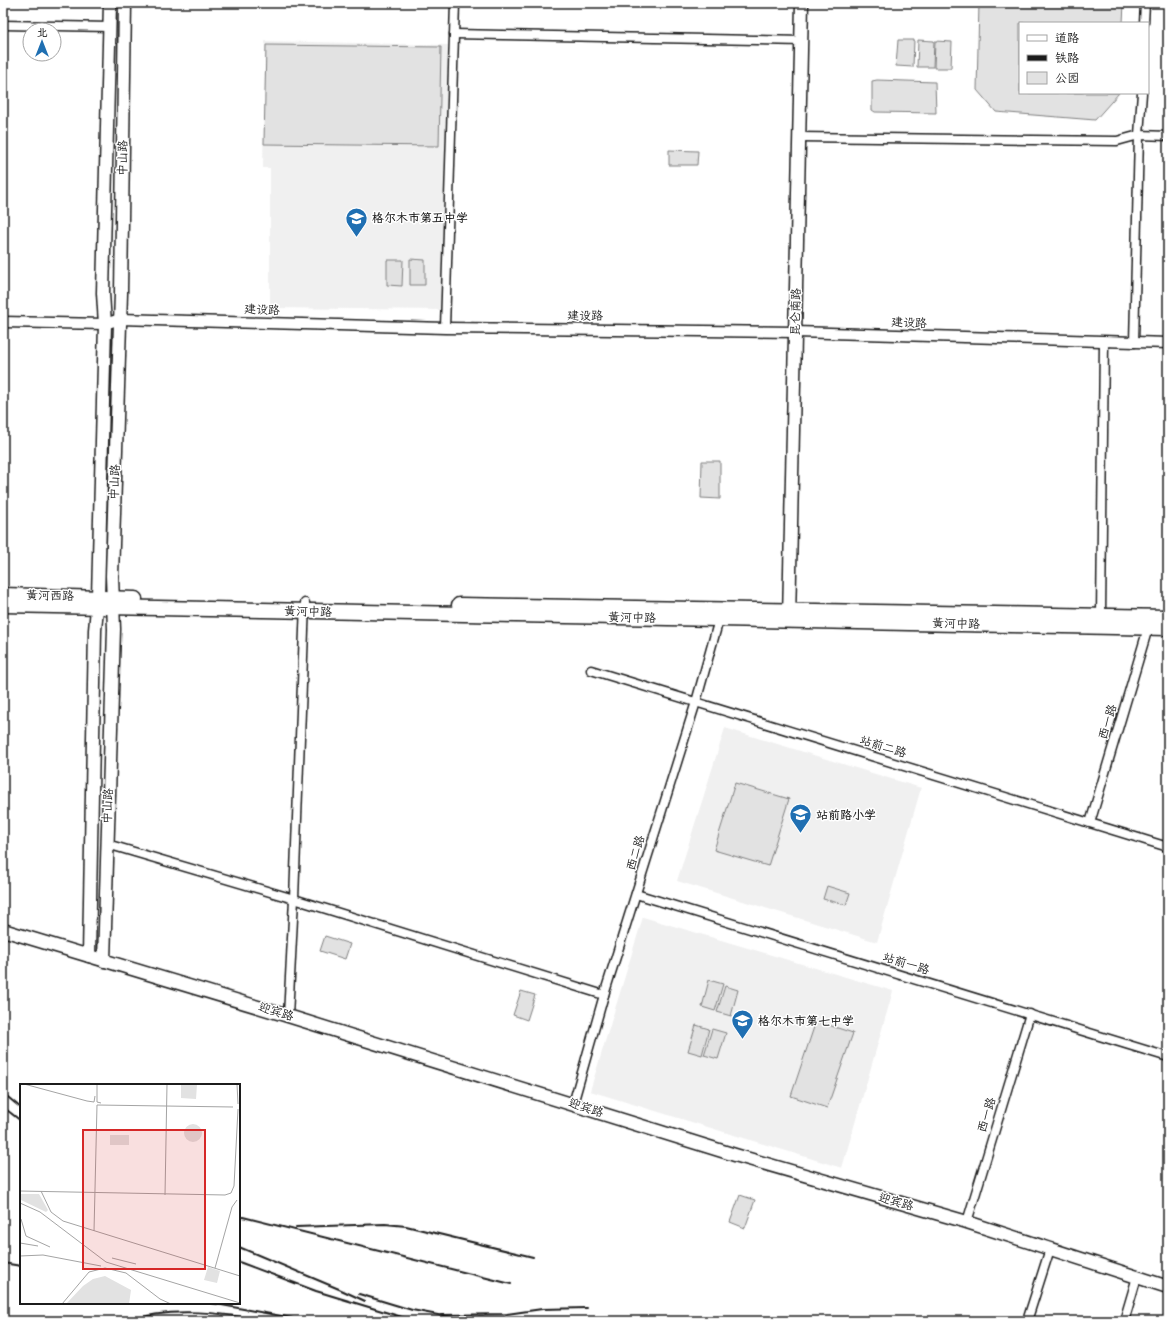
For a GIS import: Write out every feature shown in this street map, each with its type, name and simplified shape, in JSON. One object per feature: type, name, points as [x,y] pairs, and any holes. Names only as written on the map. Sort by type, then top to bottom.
[{"type":"highway","name":"黄河西路","points":[[3,595],[97,602]]},
{"type":"highway","name":"黄河中路","points":[[97,602],[720,614],[1168,628]]},
{"type":"highway","name":"黄河西路","points":[[3,605],[97,602]]},
{"type":"highway","name":"黄河中路","points":[[788,616],[1168,617]]},
{"type":"main road","name":"中山路","points":[[89,956],[105,324],[103,293],[110,3]]},
{"type":"main road","name":"中山路","points":[[104,961],[114,603],[112,576],[120,319],[125,3]]},
{"type":"main road","name":"昆仑南路","points":[[788,616],[796,332],[802,3]]},
{"type":"main road","name":"迎宾路","points":[[3,930],[288,1016],[735,1155],[967,1222],[1168,1287]]},
{"type":"street","points":[[445,328],[455,3]]},
{"type":"street","points":[[1144,22],[1145,3]]},
{"type":"street","points":[[3,25],[110,27]]},
{"type":"street","points":[[454,34],[802,41]]},
{"type":"street","points":[[1134,342],[1139,135],[1142,94]]},
{"type":"street","points":[[799,137],[1116,141],[1139,135],[1168,136]]},
{"type":"street","name":"建设路","points":[[3,322],[105,324],[120,319],[445,328],[796,332],[1168,343]]},
{"type":"street","points":[[1101,616],[1104,342]]},
{"type":"street","points":[[288,1016],[305,607]]},
{"type":"street","name":"西二路","points":[[573,1104],[604,995],[696,702],[720,614]]},
{"type":"street","name":"西一路","points":[[1090,823],[1148,628]]},
{"type":"street","name":"站前二路","points":[[591,670],[1168,847]]},
{"type":"street","points":[[107,844],[294,899],[604,995]]},
{"type":"street","name":"站前一路","points":[[636,894],[1168,1057]]},
{"type":"street","name":"西一路","points":[[967,1222],[1030,1014]]},
{"type":"street","points":[[1027,1321],[1050,1249]]},
{"type":"street","points":[[1124,1321],[1136,1277]]},
{"type":"shaded area","name":"格尔木市第五中学","points":[[265,41],[448,45],[442,310],[270,308],[270,168],[263,168]]},
{"type":"shaded area","name":"站前路小学","points":[[725,728],[921,788],[877,942],[677,881]]},
{"type":"shaded area","name":"格尔木市第七中学","points":[[643,917],[893,991],[842,1168],[590,1091]]},
{"type":"green space","points":[[979,3],[1124,3],[1123,22],[1019,22],[1019,94],[1118,94],[1095,120],[996,112],[977,90]]},
{"type":"green space","points":[[898,40],[914,40],[913,67],[896,66]]},
{"type":"green space","points":[[918,40],[934,41],[933,67],[917,67]]},
{"type":"green space","points":[[935,41],[952,42],[951,68],[934,68]]},
{"type":"green space","points":[[266,45],[441,47],[439,146],[264,144]]},
{"type":"green space","points":[[872,81],[935,82],[936,113],[875,112],[872,110]]},
{"type":"green space","points":[[669,150],[698,151],[697,165],[669,165]]},
{"type":"green space","points":[[410,259],[425,260],[425,285],[410,285]]},
{"type":"green space","points":[[387,260],[403,260],[402,286],[387,285]]},
{"type":"green space","points":[[702,461],[720,461],[720,499],[701,498]]},
{"type":"green space","points":[[735,783],[789,799],[768,866],[714,850]]},
{"type":"green space","points":[[827,886],[850,893],[846,905],[823,899]]},
{"type":"green space","points":[[325,936],[350,944],[345,959],[320,951]]},
{"type":"green space","points":[[709,980],[723,984],[715,1011],[702,1007]]},
{"type":"green space","points":[[725,986],[738,990],[731,1016],[717,1012]]},
{"type":"green space","points":[[521,991],[535,995],[527,1020],[513,1015]]},
{"type":"green space","points":[[816,1021],[853,1033],[827,1108],[791,1096]]},
{"type":"green space","points":[[696,1025],[709,1029],[702,1055],[688,1051]]},
{"type":"green space","points":[[712,1029],[726,1033],[718,1059],[704,1055]]},
{"type":"green space","points":[[740,1195],[755,1200],[745,1228],[730,1222]]},
{"type":"railway","points":[[3,1093],[20,1107]]},
{"type":"railway","points":[[3,1107],[20,1120]]},
{"type":"railway","points":[[240,1216],[511,1284]]},
{"type":"railway","points":[[296,1227],[385,1224],[406,1226],[533,1257]]},
{"type":"railway","points":[[240,1247],[365,1301]]},
{"type":"railway","points":[[240,1262],[316,1291],[415,1321]]},
{"type":"railway","points":[[3,1263],[20,1266]]},
{"type":"railway","points":[[359,1294],[412,1310],[469,1321]]},
{"type":"railway","points":[[216,1304],[292,1318]]},
{"type":"railway","points":[[441,1315],[507,1314],[542,1309],[587,1308]]},
{"type":"railway","points":[[129,1321],[145,1316],[179,1312],[197,1312],[266,1321]]},
{"type":"place","name":"格尔木市第五中学","points":[[357,238]]},
{"type":"place","name":"站前路小学","points":[[800,834]]},
{"type":"place","name":"格尔木市第七中学","points":[[742,1040]]}]
